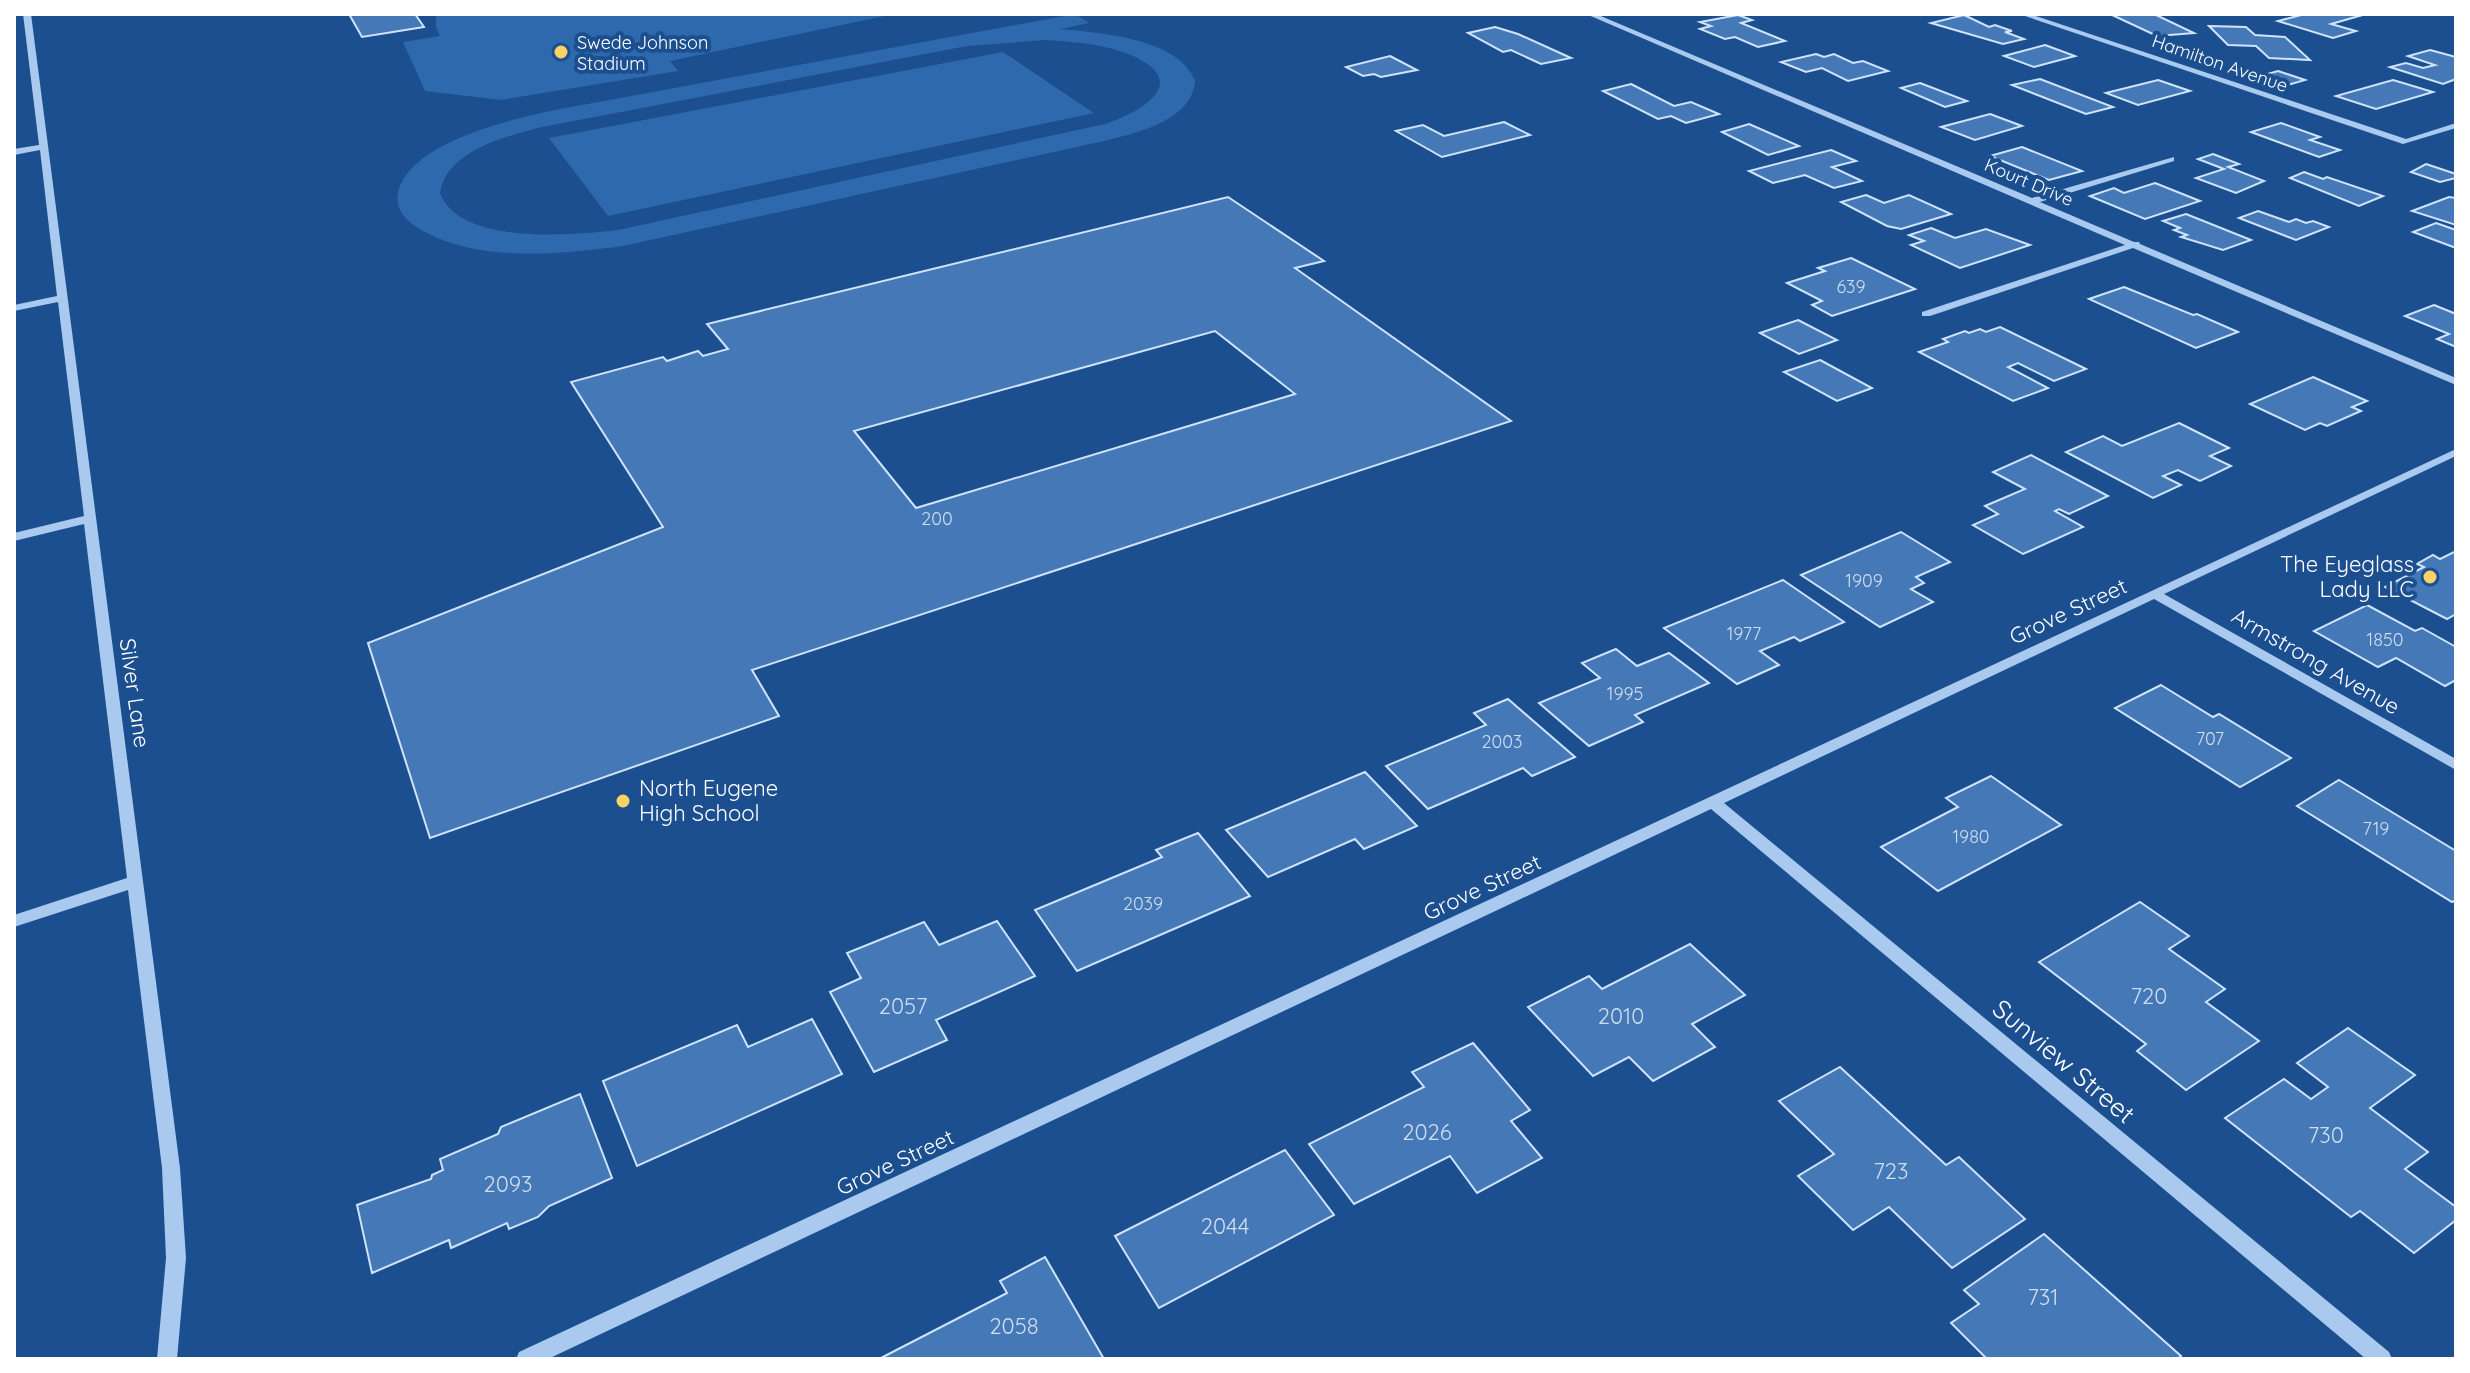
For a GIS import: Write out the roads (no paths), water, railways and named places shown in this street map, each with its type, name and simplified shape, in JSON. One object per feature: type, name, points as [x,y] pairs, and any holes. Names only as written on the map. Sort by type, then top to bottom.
[{"type":"street","name":"Silver Lane","points":[[27,14],[171,1168],[176,1258],[167,1359]]},
{"type":"street","name":"Kourt Drive","points":[[1590,14],[2456,382]]},
{"type":"street","name":"Hamilton Avenue","points":[[2023,14],[2406,142],[2456,125]]},
{"type":"street","points":[[14,37],[29,34]]},
{"type":"street","points":[[14,152],[43,147]]},
{"type":"street","points":[[2033,201],[2171,159]]},
{"type":"street","points":[[1926,314],[2136,244]]},
{"type":"street","points":[[14,308],[61,298]]},
{"type":"street","name":"Grove Street","points":[[526,1359],[2456,452]]},
{"type":"street","points":[[14,537],[88,519]]},
{"type":"street","name":"Armstrong Avenue","points":[[2154,594],[2456,765]]},
{"type":"street","name":"Sunview Street","points":[[1713,802],[2382,1359]]},
{"type":"street","points":[[14,921],[136,881]]},
{"type":"place","name":"Swede Johnson Stadium","points":[[561,52]]},
{"type":"place","name":"The Eyeglass Lady LLC","points":[[2430,577]]},
{"type":"place","name":"North Eugene High School","points":[[623,801]]}]
